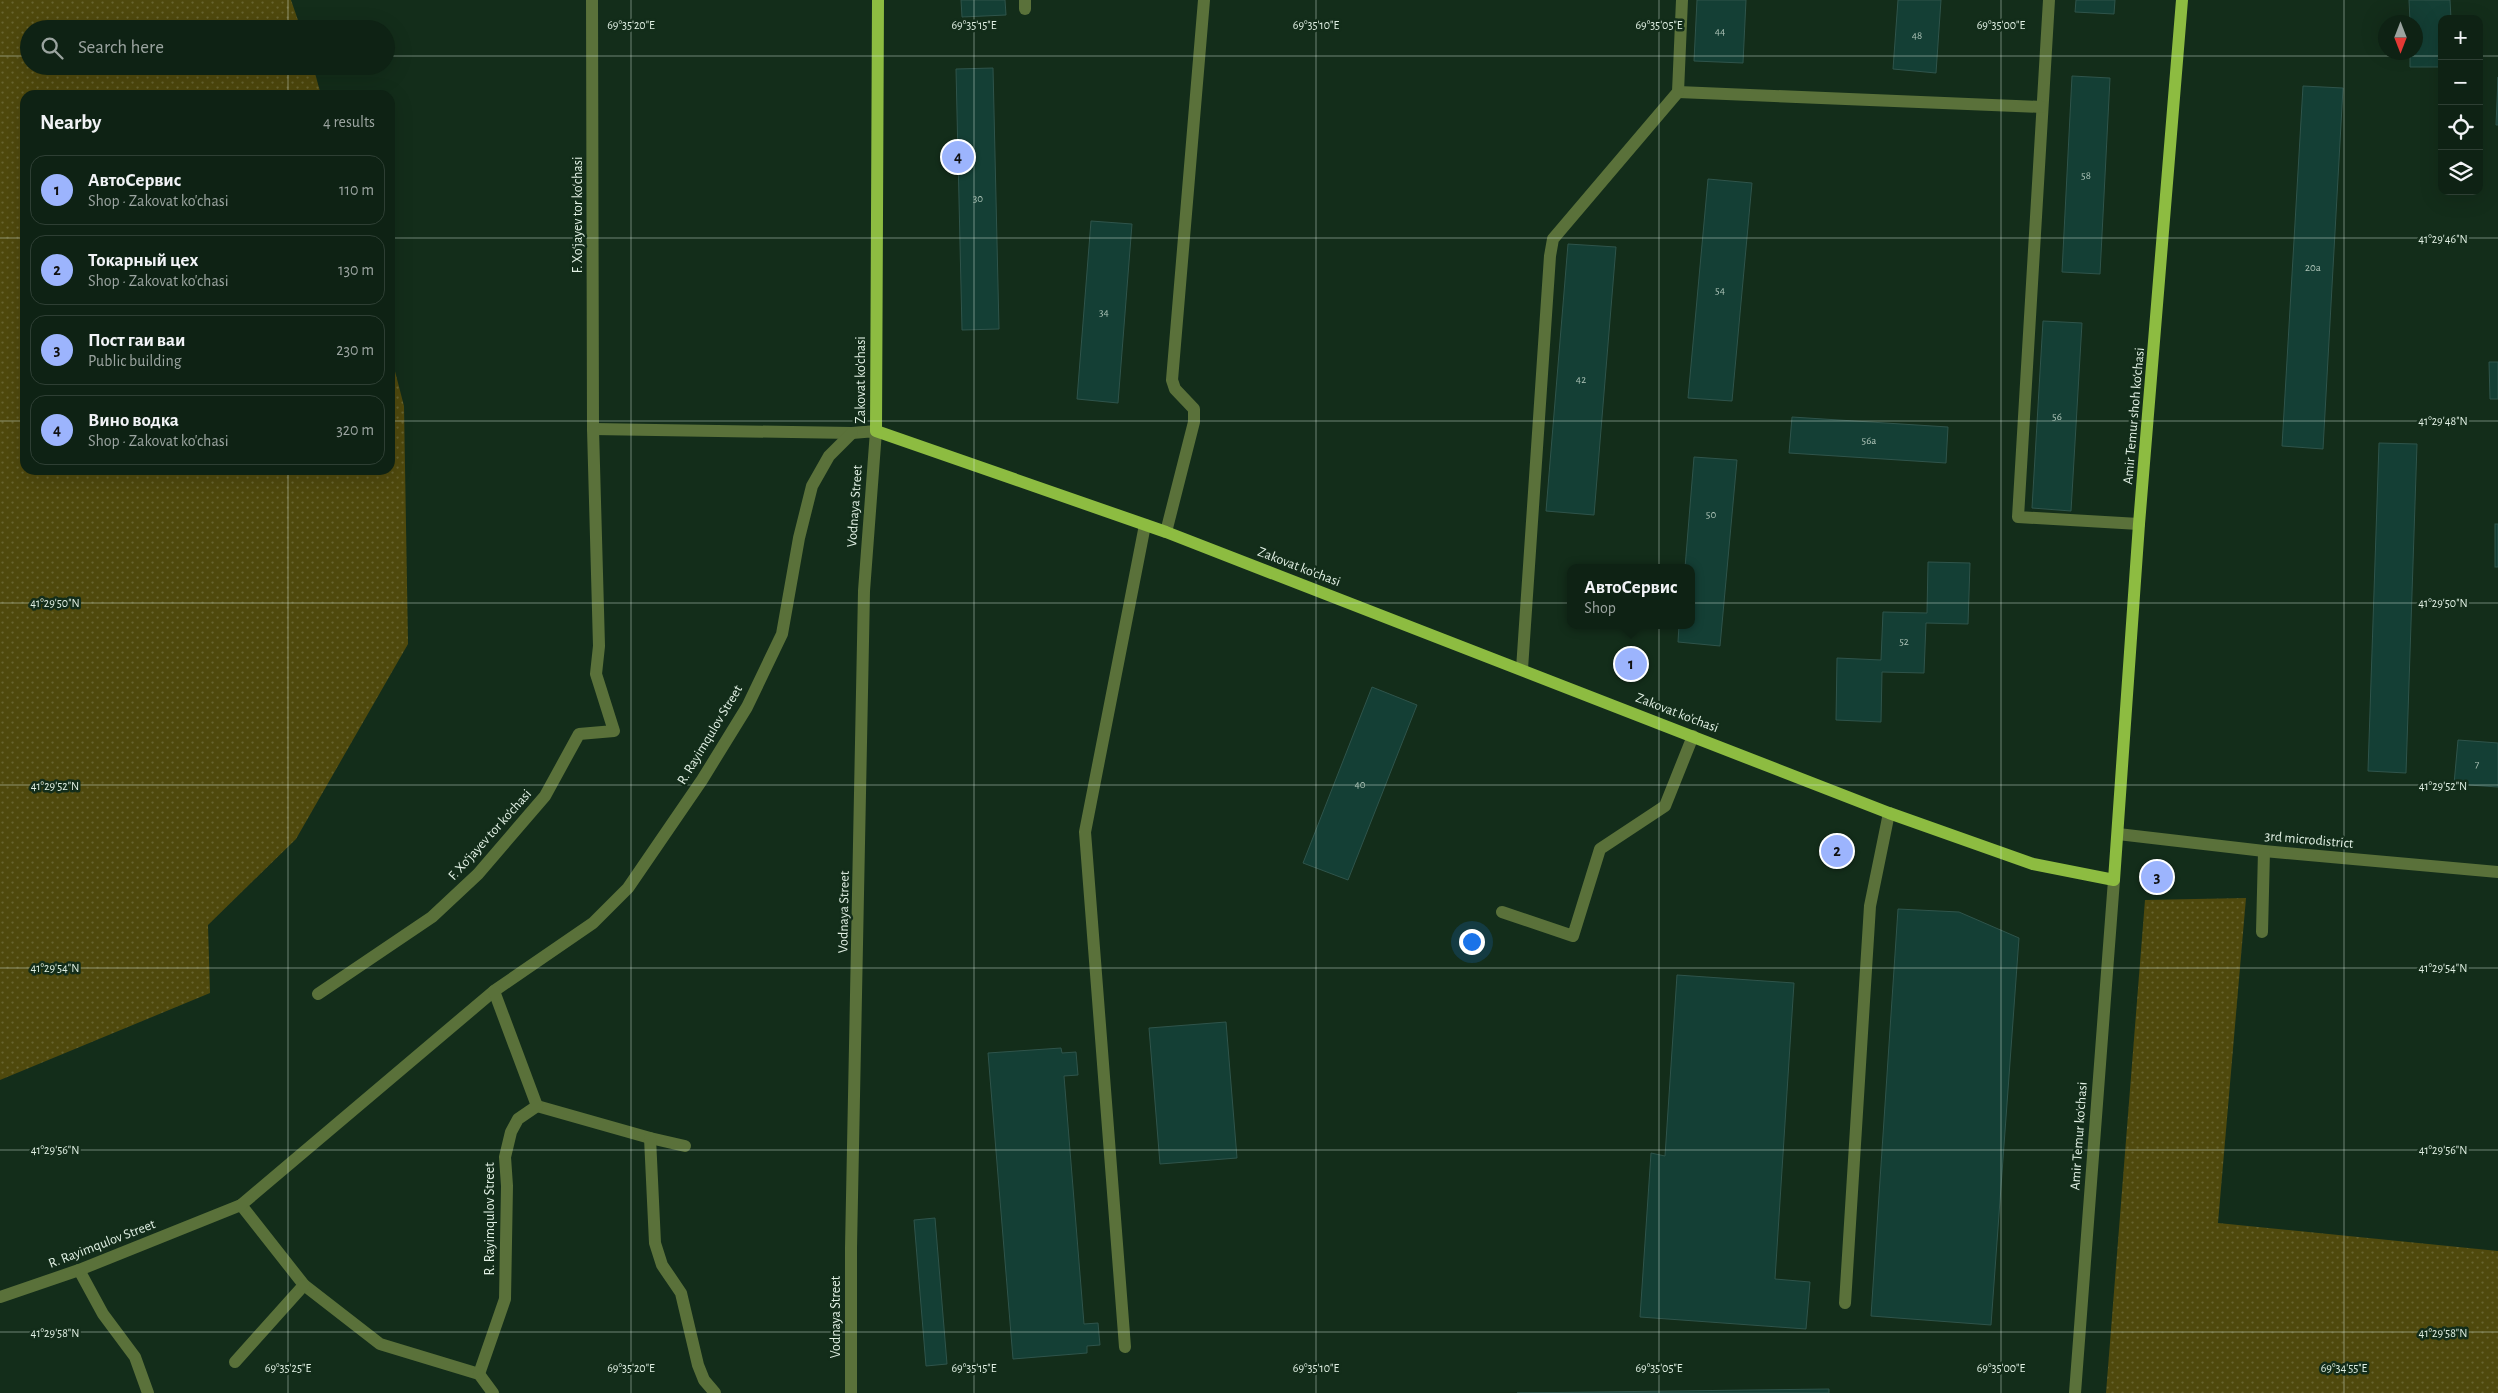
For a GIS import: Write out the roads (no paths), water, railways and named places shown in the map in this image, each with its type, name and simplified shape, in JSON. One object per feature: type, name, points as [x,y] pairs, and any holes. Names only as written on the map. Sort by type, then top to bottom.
[{"type":"main road","name":"Zakovat ko'chasi","points":[[878,0],[876,431],[1166,532],[1522,668],[1889,813],[2033,864],[2114,880]]},
{"type":"main road","name":"Amir Temur shoh ko‘chasi","points":[[2114,880],[2140,524],[2182,0]]},
{"type":"street","name":"F. Xo‘jayev tor ko‘chasi","points":[[318,994],[432,917],[478,874],[545,796],[579,734],[614,730],[596,674],[599,646],[593,429],[592,0]]},
{"type":"street","points":[[1166,532],[1194,422],[1194,409],[1175,389],[1172,380],[1204,0]]},
{"type":"street","points":[[1522,668],[1550,256],[1553,239],[1678,92],[1682,0]]},
{"type":"street","points":[[2048,0],[2018,517],[2140,524]]},
{"type":"street","points":[[1678,92],[2042,107]]},
{"type":"street","points":[[593,429],[852,433],[876,431]]},
{"type":"street","name":"Vodnaya Street","points":[[851,1393],[851,1248],[864,591],[876,431]]},
{"type":"street","name":"R. Rayimqulov Street","points":[[0,1297],[79,1270],[241,1205],[494,991],[593,923],[628,888],[702,780],[747,707],[782,634],[799,538],[812,486],[829,456],[852,433]]},
{"type":"street","points":[[1125,1347],[1085,832],[1145,525]]},
{"type":"street","points":[[1502,912],[1573,936],[1600,849],[1665,806],[1694,736]]},
{"type":"street","points":[[1845,1304],[1870,906],[1889,813]]},
{"type":"street","name":"3rd microdistrict","points":[[2118,834],[2264,851],[2498,872]]},
{"type":"street","points":[[2262,932],[2264,851]]},
{"type":"street","name":"Amir Temur ko'chasi","points":[[2074,1393],[2114,880]]},
{"type":"street","points":[[494,991],[538,1106],[650,1138],[686,1146]]},
{"type":"street","name":"R. Rayimqulov Street","points":[[479,1374],[505,1299],[507,1196],[505,1157],[511,1132],[518,1119],[538,1106]]},
{"type":"street","points":[[650,1138],[655,1243],[662,1265],[681,1293],[698,1365],[704,1380],[716,1393]]},
{"type":"street","points":[[241,1205],[304,1285],[380,1344],[479,1374],[493,1393]]},
{"type":"street","points":[[79,1270],[103,1314],[135,1357],[148,1393]]},
{"type":"street","points":[[235,1362],[304,1285]]},
{"type":"place","name":"Вино водка","points":[[958,157]]},
{"type":"place","name":"АвтоСервис","points":[[1631,664]]},
{"type":"place","name":"Токарный цех","points":[[1837,851]]},
{"type":"place","name":"Пост гаи ваи","points":[[2157,877]]}]
